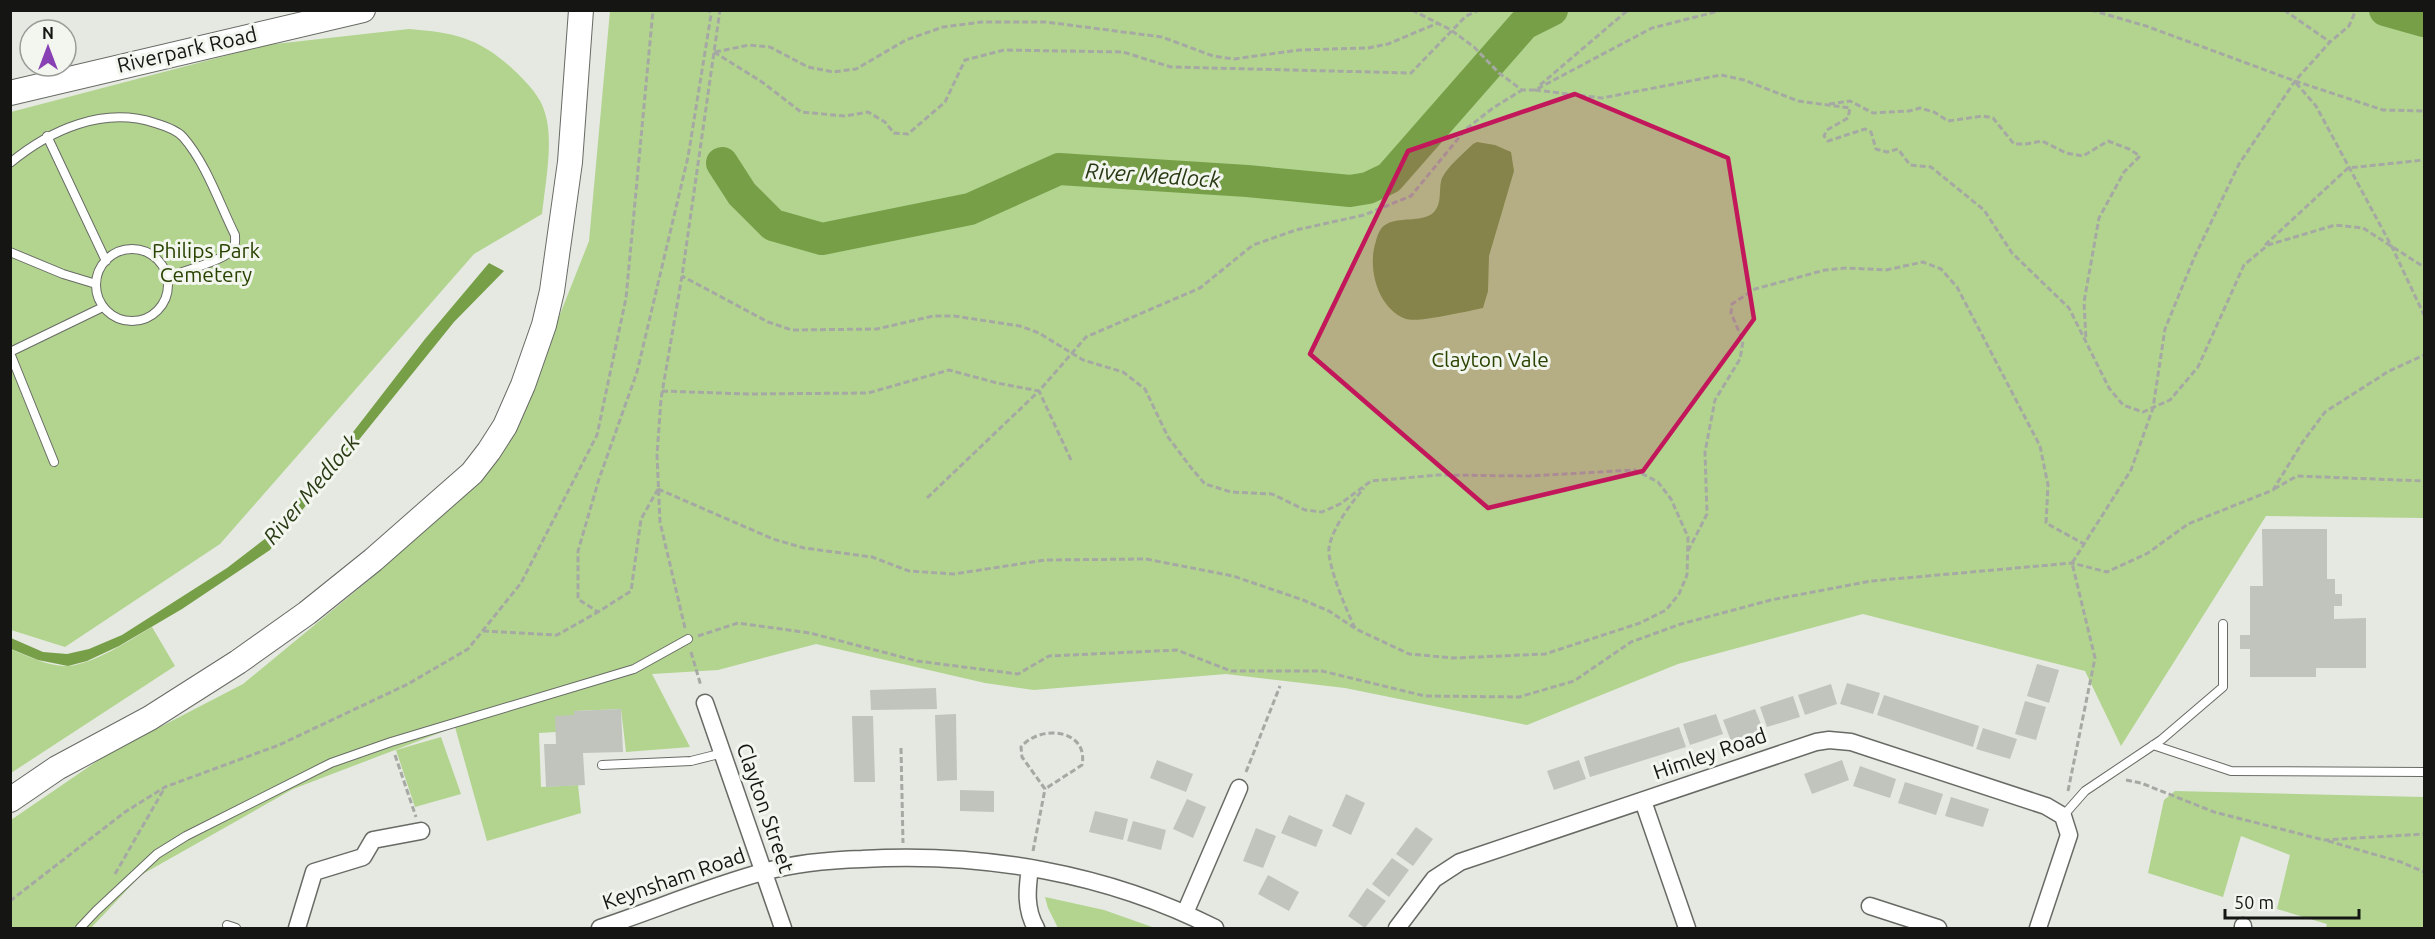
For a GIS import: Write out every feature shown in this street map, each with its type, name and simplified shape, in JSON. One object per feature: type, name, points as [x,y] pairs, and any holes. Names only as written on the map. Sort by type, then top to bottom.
[{"type":"street","name":"Riverpark Road","points":[[10,93],[264,39],[363,10]]},
{"type":"street","points":[[10,801],[57,768],[150,718],[238,662],[307,613],[374,560],[463,481],[489,451],[505,426],[523,386],[544,325],[552,291],[570,162],[581,10]]},
{"type":"street","name":"Clayton Street","points":[[705,703],[783,928]]},
{"type":"street","name":"Himley Road","points":[[1398,928],[1434,879],[1460,862],[1816,742],[1829,740],[1863,745],[2046,806],[2063,816]]},
{"type":"street","points":[[1185,913],[1239,788]]},
{"type":"street","points":[[1643,801],[1687,928]]},
{"type":"street","points":[[2038,928],[2068,835],[2063,816]]},
{"type":"street","points":[[297,928],[315,872],[363,857],[373,840],[421,831]]},
{"type":"street","name":"Keynsham Road","points":[[600,928],[763,872],[832,860],[903,856],[968,860],[1030,868],[1092,882],[1185,913],[1215,928]]},
{"type":"street","points":[[1030,868],[1027,891],[1028,907],[1036,928]]},
{"type":"street","points":[[1870,906],[1938,928]]},
{"type":"lane","points":[[10,163],[47,136],[69,126],[95,120],[123,117],[147,120],[166,126],[182,135],[195,153],[234,235],[235,245],[232,251],[224,257],[167,277]]},
{"type":"lane","points":[[47,136],[106,261]]},
{"type":"lane","points":[[134,249],[148,253],[160,263],[167,277],[168,289],[165,299],[156,312],[146,318],[126,321],[111,314],[103,307],[96,284],[99,270],[106,261],[120,251],[134,249]]},
{"type":"lane","points":[[10,252],[63,274],[96,284]]},
{"type":"lane","points":[[54,462],[10,352],[103,307]]},
{"type":"lane","points":[[2063,816],[2085,791],[2153,745],[2223,687],[2223,624]]},
{"type":"lane","points":[[80,928],[96,910],[157,854],[186,836],[330,763],[391,742],[634,669],[688,639]]},
{"type":"lane","points":[[2153,745],[2232,771],[2424,772]]},
{"type":"lane","points":[[602,765],[691,761],[723,753]]},
{"type":"lane","points":[[226,925],[236,928]]},
{"type":"path","points":[[10,901],[125,812],[165,788],[279,745],[408,684],[468,649],[520,584],[597,435],[626,298],[653,10]]},
{"type":"path","points":[[598,612],[578,599],[578,551],[599,479],[637,372],[651,316],[688,157],[711,15],[709,10]]},
{"type":"path","points":[[705,703],[660,522],[657,455],[662,391],[682,276],[720,10]]},
{"type":"path","points":[[1412,10],[1451,30],[1479,52],[1499,73],[1522,90]]},
{"type":"path","points":[[714,52],[762,82],[801,112],[845,116],[868,112],[885,122],[894,133],[908,134],[945,102],[965,60],[1004,50],[1123,52],[1171,66],[1411,73],[1466,16],[1479,10]]},
{"type":"path","points":[[1534,90],[1628,10]]},
{"type":"path","points":[[1534,90],[1652,28],[1723,10]]},
{"type":"path","points":[[2091,10],[2146,26],[2295,81],[2383,110],[2424,111]]},
{"type":"path","points":[[2284,10],[2330,42]]},
{"type":"path","points":[[2063,816],[2095,658],[2072,563],[2131,470],[2153,408],[2165,329],[2194,258],[2239,164],[2295,81],[2330,42],[2349,26],[2356,10]]},
{"type":"path","points":[[714,52],[749,45],[770,47],[808,66],[833,72],[856,69],[906,40],[943,27],[982,22],[1035,22],[1162,37],[1213,56],[1234,59],[1299,50],[1368,48],[1388,44],[1438,23]]},
{"type":"path","points":[[927,498],[1039,391],[1086,336],[1200,288],[1253,245],[1296,230],[1364,215],[1411,196],[1466,129],[1493,108],[1522,90],[1602,98],[1721,75],[1744,80],[1798,101],[1850,108],[1848,118],[1827,130],[1824,136],[1828,141],[1865,129],[1871,132],[1876,149],[1887,152],[1898,149],[1910,165],[1931,167],[1984,210],[2012,253],[2068,308],[2109,388],[2123,405],[2143,412],[2170,399],[2198,367],[2244,265],[2348,168],[2424,160]]},
{"type":"path","points":[[2295,81],[2316,106],[2392,247],[2424,315]]},
{"type":"path","points":[[1824,105],[1850,101],[1873,113],[1909,111],[1920,108],[1934,112],[1948,121],[1983,116],[1993,118],[2014,144],[2042,141],[2066,153],[2083,156],[2108,141],[2140,156],[2124,172],[2099,218],[2084,302],[2086,342]]},
{"type":"path","points":[[2244,265],[2268,245],[2335,225],[2363,228],[2424,267]]},
{"type":"path","points":[[1688,552],[1707,514],[1705,452],[1715,400],[1740,359],[1743,341],[1731,313],[1732,304],[1755,289],[1824,270],[1847,267],[1886,270],[1923,262],[1941,269],[1957,287],[2040,446],[2048,485],[2046,523],[2084,544]]},
{"type":"path","points":[[658,489],[774,539],[804,548],[872,557],[909,571],[954,574],[1046,560],[1146,559],[1233,576],[1329,611],[1356,630],[1409,654],[1454,658],[1545,654],[1640,623],[1666,610],[1679,594],[1687,574],[1688,537],[1671,499],[1658,482],[1635,470],[1529,476],[1438,475],[1371,481],[1340,504],[1322,512],[1305,510],[1272,494],[1230,492],[1205,484],[1168,437],[1145,389],[1123,372],[1083,360],[1039,333],[1020,326],[954,316],[933,316],[877,329],[792,330],[768,322],[682,276]]},
{"type":"path","points":[[2273,490],[2302,442],[2325,412],[2389,371],[2424,355]]},
{"type":"path","points":[[662,391],[748,394],[867,393],[950,370],[997,383],[1039,391]]},
{"type":"path","points":[[1039,391],[1072,462]]},
{"type":"path","points":[[688,639],[738,623],[810,633],[917,661],[1018,674],[1049,656],[1177,650],[1230,671],[1322,671],[1425,696],[1519,697],[1574,681],[1630,642],[1681,624],[1771,600],[1871,581],[2072,563],[2107,572],[2148,553],[2188,524],[2273,490],[2297,476],[2424,481]]},
{"type":"path","points":[[1356,630],[1341,600],[1329,549],[1347,506],[1371,481]]},
{"type":"path","points":[[483,631],[556,635],[631,591],[641,519],[658,489]]},
{"type":"path","points":[[1239,788],[1280,686]]},
{"type":"path","points":[[1030,868],[1045,789],[1082,765],[1084,755],[1082,748],[1071,737],[1057,733],[1044,733],[1029,737],[1021,747],[1022,757],[1045,789]]},
{"type":"path","points":[[391,742],[421,831]]},
{"type":"path","points":[[901,748],[903,856]]},
{"type":"path","points":[[2106,777],[2141,783],[2214,812],[2324,840],[2401,862],[2424,872]]},
{"type":"path","points":[[111,880],[165,788]]},
{"type":"path","points":[[2324,840],[2424,834]]},
{"type":"highlighted area","points":[[1575,94],[1728,158],[1754,319],[1643,471],[1488,508],[1310,354],[1408,151]]},
{"type":"green space","name":"Clayton Vale","points":[[610,11],[2424,11],[2424,518],[2266,516],[2121,746],[2085,671],[1863,614],[1678,664],[1527,725],[1345,688],[1226,674],[1034,690],[985,683],[816,644],[718,670],[652,674],[690,747],[626,752],[621,709],[574,711],[574,715],[556,732],[539,733],[541,787],[578,785],[581,813],[487,841],[455,727],[293,789],[141,875],[91,928],[11,928],[11,820],[106,755],[243,684],[369,580],[494,462],[553,332],[589,241]]},
{"type":"green space","name":"Philips Park Cemetery","points":[[409,29],[454,35],[479,45],[516,72],[537,96],[545,113],[549,137],[542,214],[474,254],[220,544],[65,647],[11,630],[11,112],[266,45]]},
{"type":"green space","points":[[152,627],[175,666],[11,773],[10,649],[46,663],[68,666],[100,656]]},
{"type":"green space","points":[[441,737],[461,794],[415,807],[396,750]]},
{"type":"green space","points":[[2175,791],[2424,797],[2424,928],[2326,928],[2327,924],[2277,909],[2290,855],[2241,836],[2223,897],[2148,873],[2164,800]]},
{"type":"green space","points":[[1045,897],[1104,910],[1155,928],[1058,928]]},
{"type":"water","points":[[1477,142],[1495,145],[1511,152],[1514,171],[1489,256],[1488,291],[1483,308],[1432,318],[1406,319],[1396,314],[1388,306],[1377,286],[1373,263],[1380,230],[1390,222],[1422,218],[1433,213],[1438,205],[1442,178],[1456,160]]},
{"type":"water","points":[[489,263],[504,271],[454,322],[270,550],[182,609],[119,646],[87,661],[68,666],[38,660],[11,649],[11,638],[43,652],[67,654],[89,649],[122,635],[227,568],[266,538],[333,458],[425,339]]},
{"type":"building","points":[[2262,529],[2327,529],[2327,579],[2335,579],[2335,594],[2342,594],[2342,606],[2334,606],[2334,619],[2366,618],[2366,668],[2316,668],[2316,677],[2250,677],[2250,649],[2240,649],[2240,635],[2250,635],[2250,586],[2263,586]]},
{"type":"building","points":[[2037,664],[2059,670],[2049,703],[2027,696]]},
{"type":"building","points":[[1847,683],[1880,693],[1873,714],[1840,704]]},
{"type":"building","points":[[1831,684],[1837,704],[1805,715],[1798,695]]},
{"type":"building","points":[[936,688],[937,709],[871,710],[870,690]]},
{"type":"building","points":[[1884,695],[1979,726],[1973,747],[1877,715]]},
{"type":"building","points":[[1793,696],[1800,717],[1767,727],[1760,707]]},
{"type":"building","points":[[2025,701],[2046,707],[2036,740],[2015,734]]},
{"type":"building","points":[[621,709],[623,752],[583,753],[585,785],[546,787],[544,744],[556,744],[555,716],[574,715],[574,711]]},
{"type":"building","points":[[1755,709],[1763,729],[1731,741],[1723,720]]},
{"type":"building","points":[[956,714],[957,780],[937,781],[935,715]]},
{"type":"building","points":[[1716,714],[1723,734],[1690,745],[1683,724]]},
{"type":"building","points":[[852,716],[873,716],[875,782],[854,782]]},
{"type":"building","points":[[1679,727],[1686,747],[1590,777],[1584,757]]},
{"type":"building","points":[[1983,728],[2017,739],[2010,759],[1976,749]]},
{"type":"building","points":[[1157,760],[1193,774],[1186,792],[1150,778]]},
{"type":"building","points":[[1579,760],[1586,779],[1554,790],[1547,771]]},
{"type":"building","points":[[1842,760],[1849,780],[1812,794],[1804,774]]},
{"type":"building","points":[[1860,766],[1896,779],[1890,798],[1853,786]]},
{"type":"building","points":[[1905,782],[1943,794],[1936,815],[1898,803]]},
{"type":"building","points":[[960,790],[994,791],[994,812],[960,811]]},
{"type":"building","points":[[1346,794],[1365,803],[1351,835],[1332,826]]},
{"type":"building","points":[[1951,797],[1989,809],[1983,827],[1945,816]]},
{"type":"building","points":[[1187,799],[1206,807],[1193,838],[1173,829]]},
{"type":"building","points":[[1095,811],[1128,819],[1123,840],[1089,832]]},
{"type":"building","points":[[1289,815],[1323,830],[1316,847],[1281,833]]},
{"type":"building","points":[[1133,821],[1166,830],[1161,850],[1127,841]]},
{"type":"building","points":[[1416,827],[1433,839],[1413,866],[1396,854]]},
{"type":"building","points":[[1256,828],[1276,836],[1263,868],[1243,861]]},
{"type":"building","points":[[1392,858],[1409,870],[1389,897],[1372,884]]},
{"type":"building","points":[[1268,875],[1299,892],[1289,911],[1258,894]]},
{"type":"building","points":[[1367,888],[1386,901],[1365,928],[1348,916]]},
{"type":"waterway","name":"River Medlock","points":[[722,163],[742,194],[773,225],[822,239],[970,209],[1059,169],[1247,181],[1350,191],[1368,188],[1389,178],[1524,24],[1552,10]]},
{"type":"waterway","name":"River Medlock","points":[[2385,10],[2424,21]]}]
